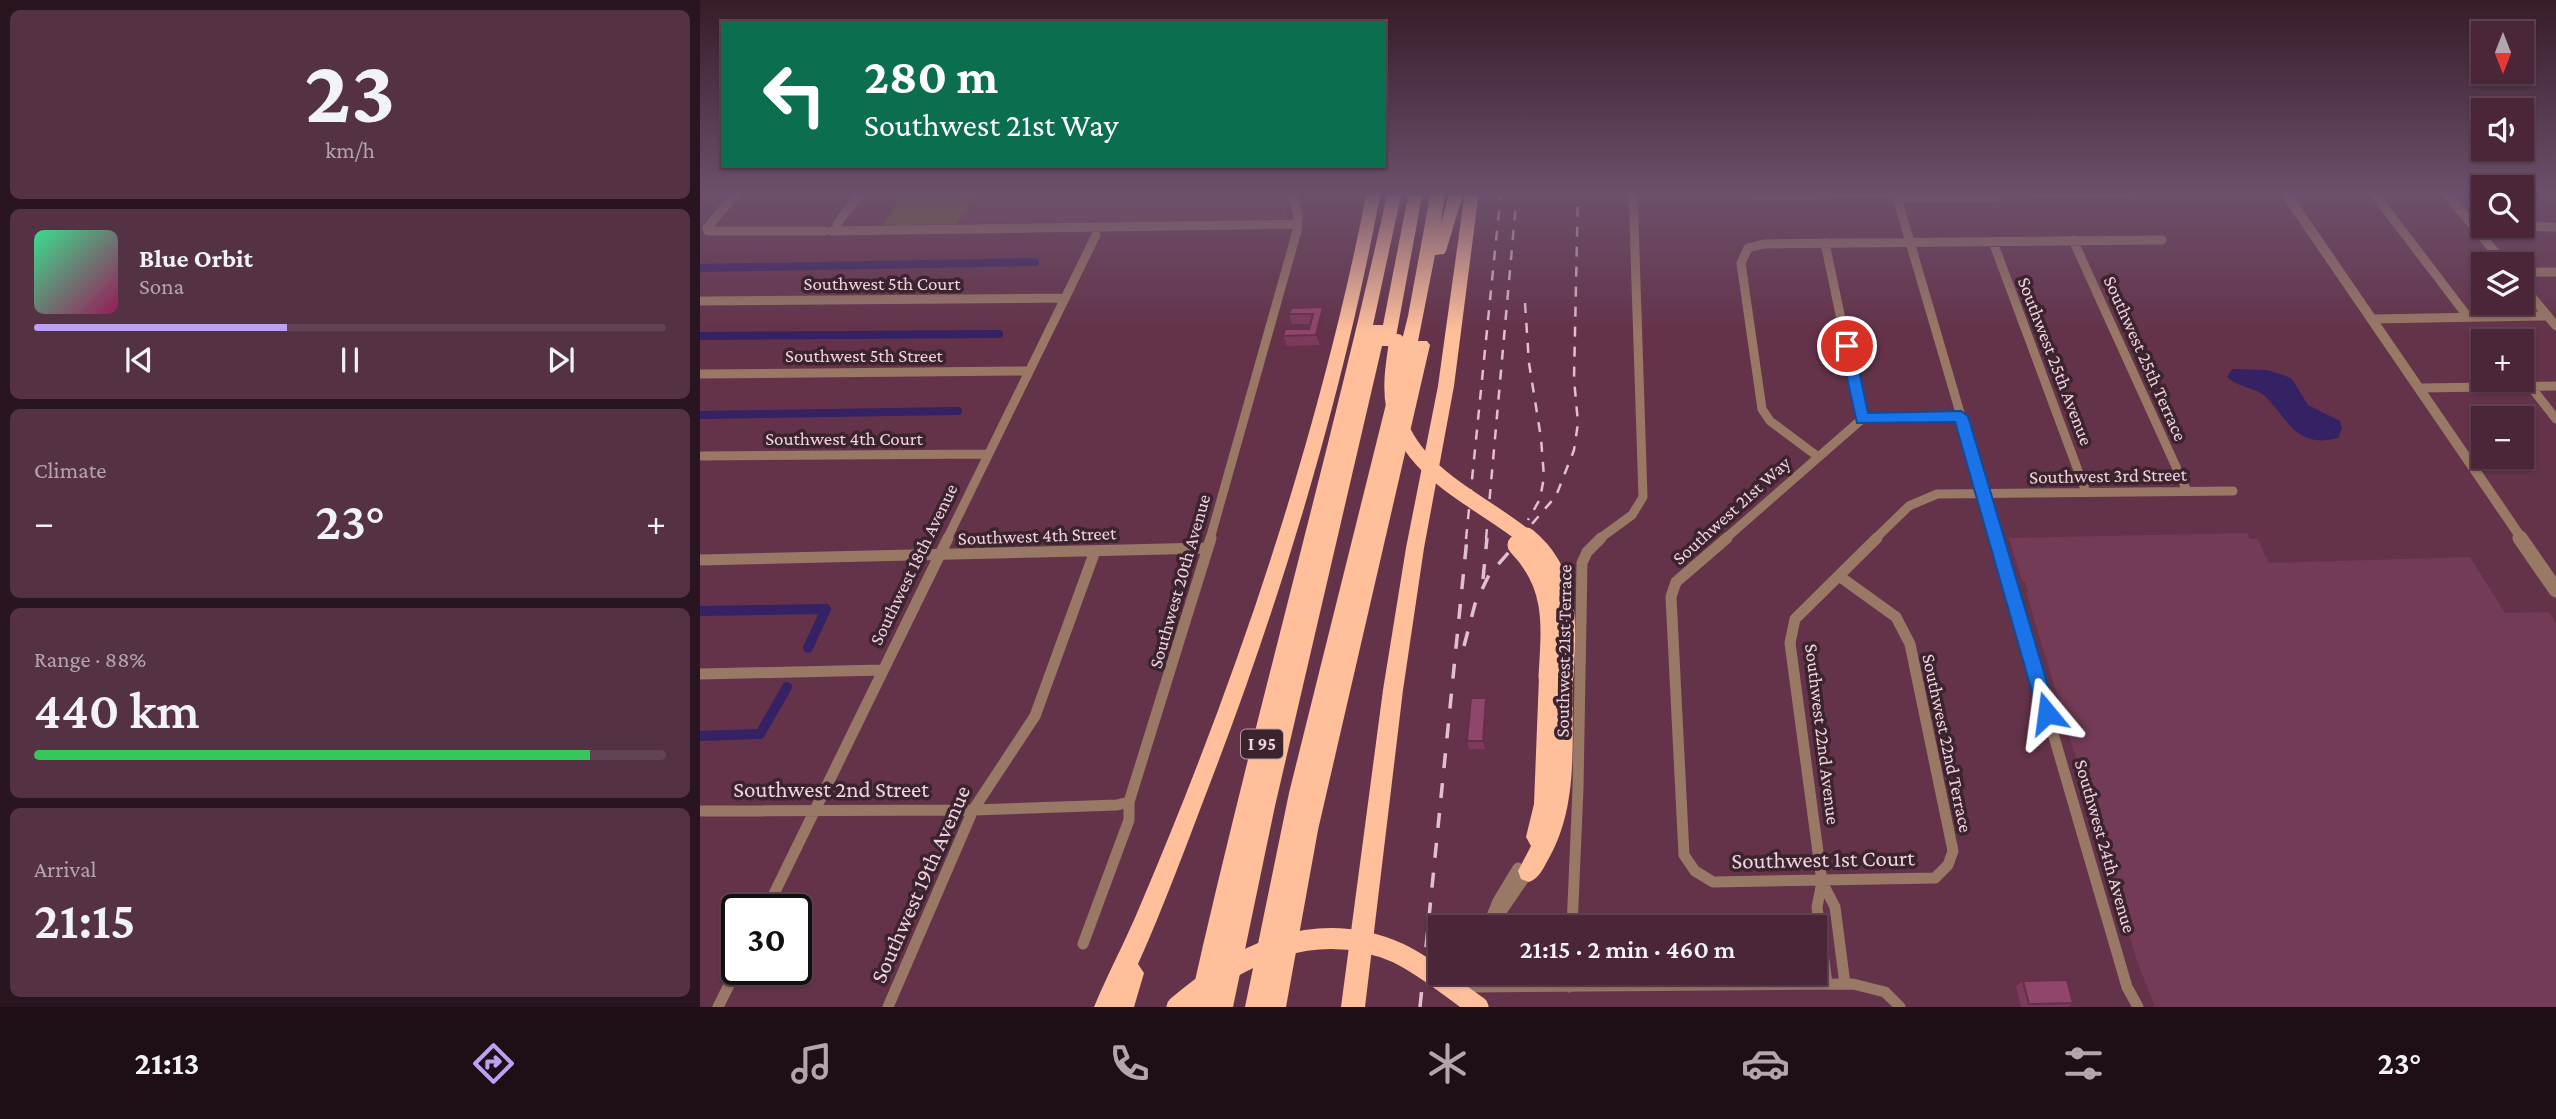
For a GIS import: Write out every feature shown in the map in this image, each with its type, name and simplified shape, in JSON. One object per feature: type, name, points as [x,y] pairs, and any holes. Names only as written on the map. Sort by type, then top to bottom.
[{"type":"highway","points":[[1356,273],[1360,238]]},
{"type":"highway","points":[[1106,1007],[1149,913],[1227,713],[1273,578],[1321,419],[1364,238]]},
{"type":"highway","name":"I 95","points":[[1201,1007],[1246,807],[1360,356],[1385,238]]},
{"type":"highway","points":[[1221,1007],[1266,794],[1379,327],[1397,238]]},
{"type":"highway","points":[[1392,342],[1409,238]]},
{"type":"highway","points":[[1415,238],[1392,342],[1379,377],[1380,399],[1388,429],[1402,454],[1426,480],[1518,545],[1541,573],[1552,604],[1559,805],[1549,836],[1523,869]]},
{"type":"highway","points":[[1257,1007],[1292,829],[1409,349],[1431,238]]},
{"type":"highway","points":[[1273,1007],[1307,830],[1419,362],[1440,238]]},
{"type":"highway","points":[[1439,251],[1443,238]]},
{"type":"highway","points":[[1353,1007],[1410,581],[1446,386],[1466,238]]},
{"type":"highway","points":[[1388,742],[1450,431],[1475,238]]},
{"type":"highway","points":[[1122,1007],[1149,913]]},
{"type":"highway","points":[[1177,1007],[1209,979],[1248,956],[1287,942],[1337,937],[1368,942],[1474,989]]},
{"type":"street","name":"Southwest 18th Avenue","points":[[774,894],[1095,238]]},
{"type":"street","name":"Southwest 20th Avenue","points":[[1083,944],[1129,820],[1129,802],[1208,548],[1294,238]]},
{"type":"street","name":"Southwest 21st Terrace","points":[[1573,915],[1579,777],[1582,563],[1588,549],[1636,509],[1643,497],[1635,238]]},
{"type":"street","name":"Southwest 24th Avenue","points":[[1908,238],[2127,987],[2137,1007]]},
{"type":"street","points":[[2316,238],[2556,590]]},
{"type":"street","points":[[2408,238],[2468,317]]},
{"type":"street","points":[[2483,238],[2495,252]]},
{"type":"street","name":"Southwest 25th Terrace","points":[[2073,240],[2187,491]]},
{"type":"street","points":[[1817,456],[1770,421],[1762,409],[1741,263],[1742,252],[1748,246],[2162,240]]},
{"type":"street","points":[[1825,243],[1862,419],[1961,416]]},
{"type":"street","name":"Southwest 25th Avenue","points":[[1993,243],[2086,492]]},
{"type":"street","points":[[2534,272],[2556,272]]},
{"type":"street","name":"Southwest 5th Court","points":[[700,300],[1065,298]]},
{"type":"street","points":[[2534,300],[2556,326]]},
{"type":"street","points":[[2372,319],[2547,316]]},
{"type":"street","name":"Southwest 5th Street","points":[[700,374],[1029,371]]},
{"type":"street","points":[[2534,387],[2556,386]]},
{"type":"street","points":[[2420,388],[2471,388]]},
{"type":"street","points":[[2534,391],[2556,419]]},
{"type":"street","name":"Southwest 21st Way","points":[[1695,871],[1684,855],[1671,597],[1676,582],[1862,419]]},
{"type":"street","name":"Southwest 4th Court","points":[[700,456],[988,454]]},
{"type":"street","name":"Southwest 3rd Street","points":[[1983,494],[2233,491]]},
{"type":"street","name":"Southwest 22nd Avenue","points":[[1818,915],[1822,882],[1790,643],[1795,619],[1909,506],[1920,499],[1937,494],[1983,494]]},
{"type":"street","name":"Southwest 4th Street","points":[[700,560],[1208,548]]},
{"type":"street","name":"Southwest 19th Avenue","points":[[888,1007],[973,810],[1035,716],[1095,551]]},
{"type":"street","name":"Southwest 22nd Terrace","points":[[1839,576],[1896,617],[1910,643],[1953,851],[1948,865]]},
{"type":"street","points":[[700,674],[883,670]]},
{"type":"street","name":"Southwest 2nd Street","points":[[700,811],[973,810],[1117,805],[1129,802]]},
{"type":"street","name":"Southwest 1st Court","points":[[1695,871],[1713,882],[1822,882],[1936,878],[1948,865]]},
{"type":"street","points":[[1496,915],[1523,869]]},
{"type":"street","name":"Southwest 22nd Avenue","points":[[1822,882],[1835,908],[1845,984]]},
{"type":"street","points":[[1827,984],[1878,989],[1900,1007]]},
{"type":"street","points":[[718,1007],[729,985]]},
{"type":"street","points":[[1469,1007],[1474,989],[1541,985]]},
{"type":"street","name":"Southwest 24th Avenue","points":[[2127,987],[2128,1007]]},
{"type":"shaded area","points":[[2232,369],[2267,370],[2292,379],[2308,405],[2340,421],[2342,428],[2338,438],[2313,440],[2295,431],[2266,397],[2227,377]]},
{"type":"shaded area","points":[[2247,533],[2250,539],[2258,539],[2269,563],[2470,557],[2505,613],[2549,612],[2556,623],[2556,1007],[2155,1007],[2137,961],[2026,592],[2028,591],[2022,581],[2009,538]]},
{"type":"building","points":[[1323,307],[1316,335],[1283,336],[1285,329],[1309,329],[1313,314],[1289,314],[1291,308]]},
{"type":"building","points":[[1471,698],[1486,698],[1483,741],[1467,741]]},
{"type":"building","points":[[2067,980],[2073,1003],[2029,1004],[2023,981]]},
{"type":"waterway","points":[[700,268],[1035,262]]},
{"type":"waterway","points":[[700,336],[999,334]]},
{"type":"waterway","points":[[700,415],[958,411]]},
{"type":"waterway","points":[[700,611],[826,609],[808,648]]},
{"type":"waterway","points":[[700,736],[760,734],[787,687]]},
{"type":"railway","points":[[1466,539],[1496,238]]},
{"type":"railway","points":[[1486,539],[1513,238]]},
{"type":"railway","points":[[1519,539],[1556,496],[1574,450],[1578,423],[1574,379],[1577,238]]},
{"type":"railway","points":[[1525,303],[1529,363],[1541,438],[1544,477],[1540,499],[1528,520]]},
{"type":"railway","points":[[1420,1007],[1467,538]]},
{"type":"railway","points":[[1483,579],[1487,538]]},
{"type":"railway","points":[[1464,646],[1475,604],[1489,575],[1521,538]]},
{"type":"route","points":[[1847,346],[1862,419],[1961,416],[2047,713]]}]
